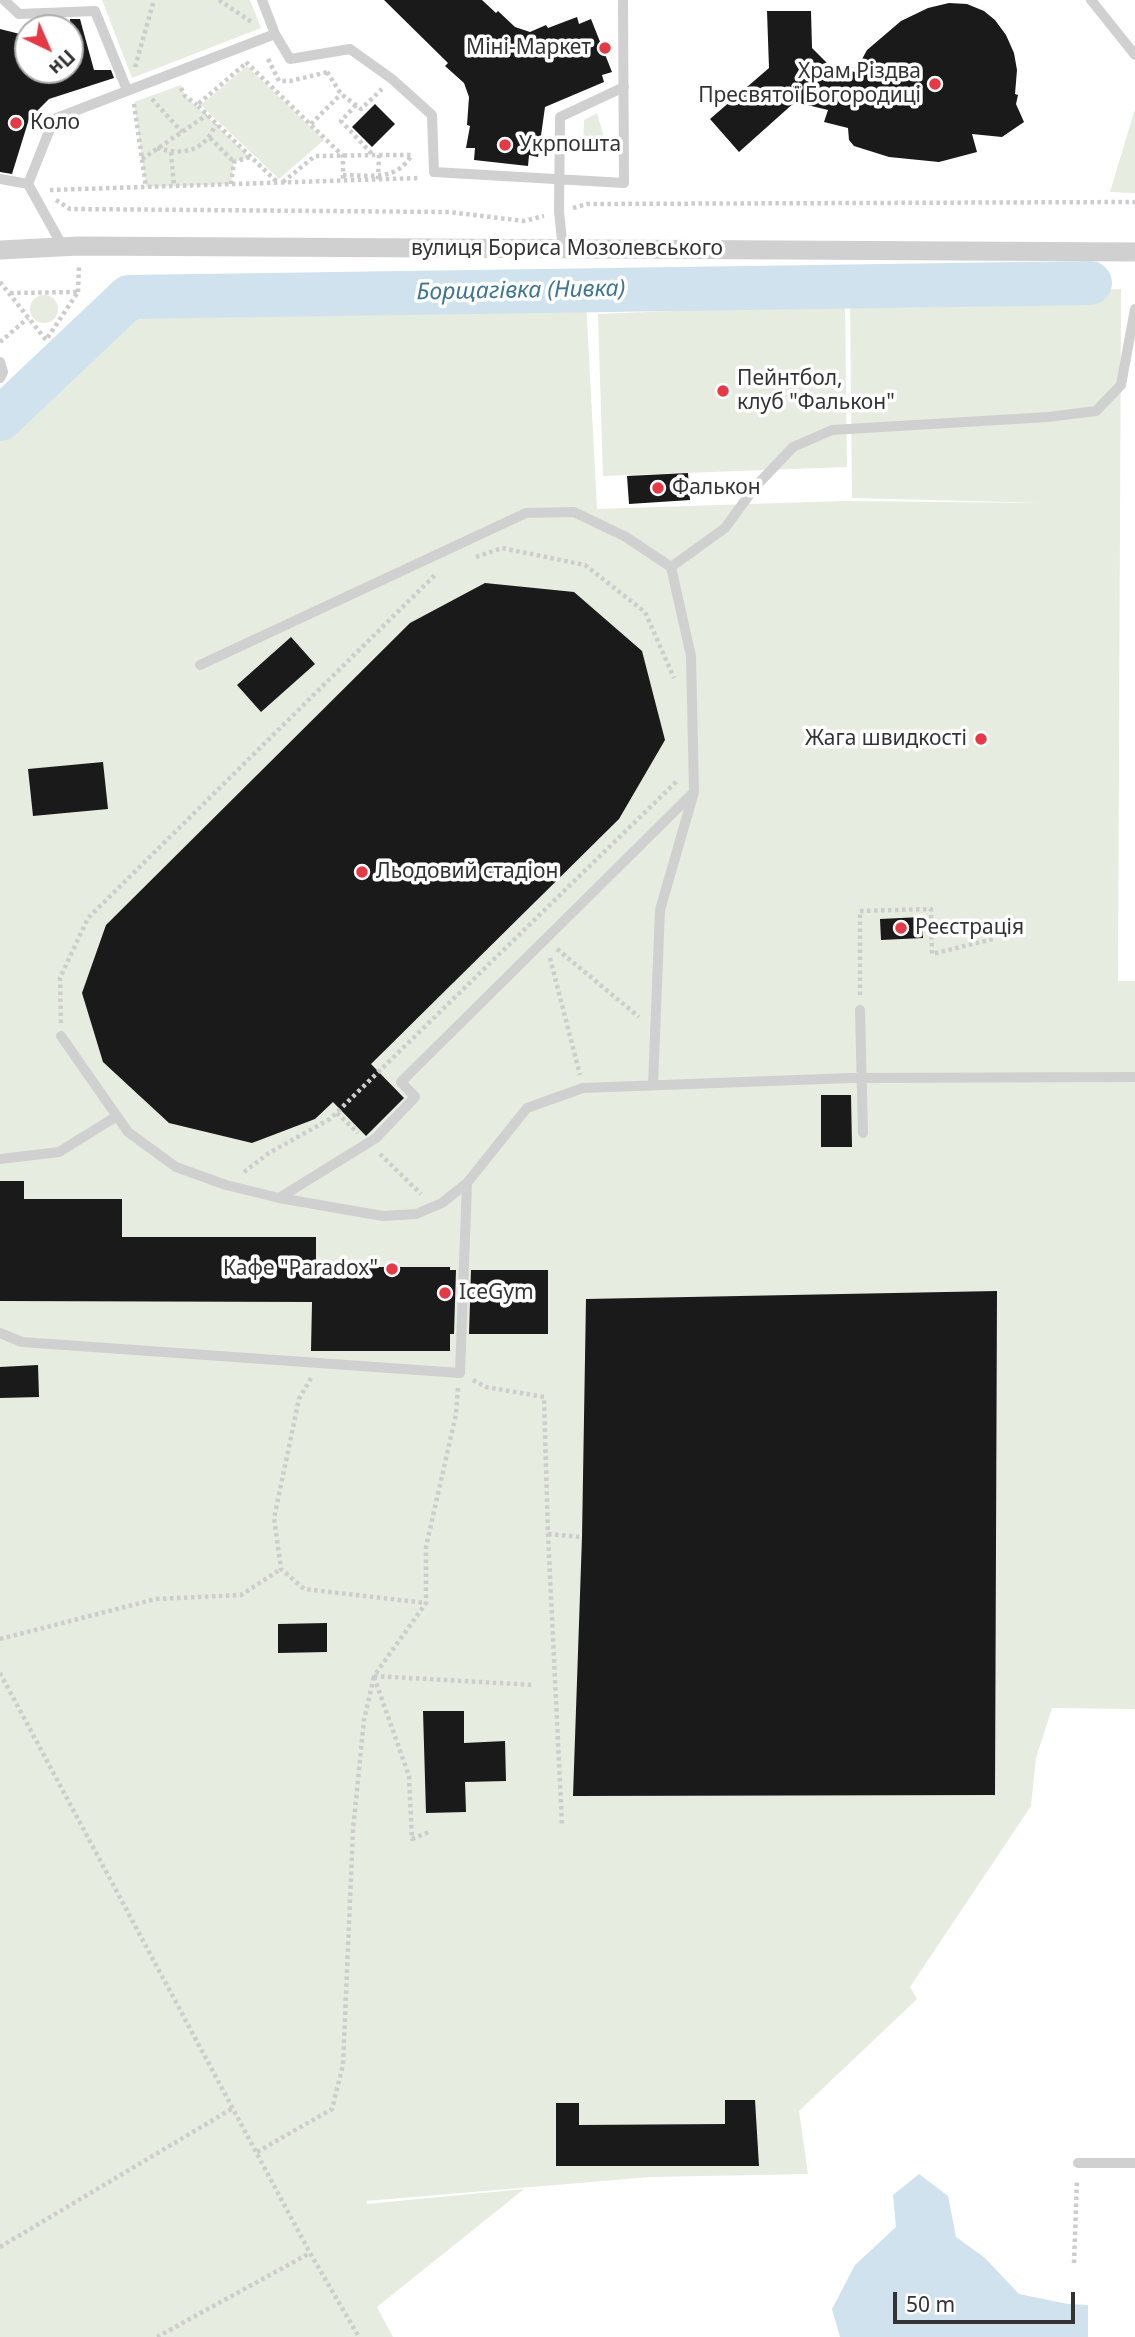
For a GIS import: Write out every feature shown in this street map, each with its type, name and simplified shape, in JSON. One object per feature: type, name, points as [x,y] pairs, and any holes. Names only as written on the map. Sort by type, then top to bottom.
[{"type":"street","name":"вулиця Бориса Мозолевського","points":[[0,250],[63,247],[1135,252]]},
{"type":"lane","points":[[4,0],[19,14],[95,11],[127,90]]},
{"type":"lane","points":[[262,0],[275,34],[290,59],[350,49],[392,79],[432,115],[434,172],[624,183],[623,0]]},
{"type":"lane","points":[[1091,0],[1135,55]]},
{"type":"lane","points":[[63,247],[29,184],[54,119],[275,34]]},
{"type":"lane","points":[[564,249],[559,212],[560,117],[624,87]]},
{"type":"lane","points":[[0,179],[29,184]]},
{"type":"lane","points":[[671,567],[725,528],[755,487],[793,447],[832,430],[1048,417],[1096,411],[1121,385],[1135,309]]},
{"type":"lane","points":[[0,362],[3,372],[0,378]]},
{"type":"lane","points":[[200,665],[526,513],[574,512],[626,537],[671,567],[691,656],[694,792],[660,910],[653,1085]]},
{"type":"lane","points":[[279,1198],[376,1139],[415,1097],[401,1082],[694,792]]},
{"type":"lane","points":[[860,1010],[863,1133]]},
{"type":"lane","points":[[61,1037],[128,1132],[176,1167],[226,1185],[279,1198],[383,1216],[416,1214],[434,1206],[467,1183],[527,1108],[583,1088],[861,1079],[1135,1077]]},
{"type":"lane","points":[[0,1159],[59,1152],[117,1116]]},
{"type":"lane","points":[[0,1333],[22,1342],[460,1373],[467,1183]]},
{"type":"lane","points":[[1078,2163],[1135,2163]]},
{"type":"path","points":[[132,78],[154,0]]},
{"type":"path","points":[[219,0],[261,28]]},
{"type":"path","points":[[266,55],[279,81],[290,82],[327,72],[350,49]]},
{"type":"path","points":[[225,69],[257,58]]},
{"type":"path","points":[[197,105],[247,62]]},
{"type":"path","points":[[247,62],[343,156],[343,178]]},
{"type":"path","points":[[327,72],[341,94],[361,109],[392,79]]},
{"type":"path","points":[[170,89],[181,85],[184,96],[280,183]]},
{"type":"path","points":[[146,187],[134,102],[160,92]]},
{"type":"path","points":[[311,124],[341,94]]},
{"type":"path","points":[[150,96],[182,132]]},
{"type":"path","points":[[356,105],[341,121],[377,156],[378,177]]},
{"type":"path","points":[[142,159],[207,115]]},
{"type":"path","points":[[157,148],[171,152],[191,151],[209,138],[216,124]]},
{"type":"path","points":[[209,138],[234,162]]},
{"type":"path","points":[[171,152],[174,186]]},
{"type":"path","points":[[378,177],[402,169],[412,154]]},
{"type":"path","points":[[280,183],[315,156],[412,154],[420,160]]},
{"type":"path","points":[[234,162],[250,157]]},
{"type":"path","points":[[231,184],[234,162]]},
{"type":"path","points":[[40,191],[280,183],[343,178],[430,179]]},
{"type":"path","points":[[0,282],[46,340],[78,292],[9,293]]},
{"type":"path","points":[[0,342],[28,318]]},
{"type":"path","points":[[464,562],[502,548],[585,565],[645,612],[676,682]]},
{"type":"path","points":[[61,1037],[60,978],[88,918],[440,571]]},
{"type":"path","points":[[226,1185],[270,1153],[337,1113],[681,777]]},
{"type":"path","points":[[860,1010],[860,911],[931,909],[932,954],[993,939]]},
{"type":"path","points":[[545,940],[655,1030]]},
{"type":"path","points":[[545,940],[583,1088]]},
{"type":"path","points":[[337,1113],[434,1206]]},
{"type":"path","points":[[319,1363],[299,1399],[274,1518],[281,1569],[304,1588],[426,1603]]},
{"type":"path","points":[[257,2152],[332,2109],[343,2065],[353,1830],[364,1720],[374,1676],[426,1603],[426,1547],[456,1414],[460,1373],[486,1387],[544,1396],[562,1825]]},
{"type":"path","points":[[548,1534],[582,1537]]},
{"type":"path","points":[[0,1639],[156,1599],[241,1595],[281,1569]]},
{"type":"path","points":[[0,1673],[310,2253],[359,2337]]},
{"type":"path","points":[[374,1676],[534,1685]]},
{"type":"path","points":[[374,1676],[409,1776],[412,1839],[430,1831]]},
{"type":"path","points":[[0,2247],[233,2108]]},
{"type":"path","points":[[1074,2263],[1077,2186]]},
{"type":"path","points":[[157,2337],[310,2253]]},
{"type":"shaded area","points":[[102,0],[250,0],[261,28],[132,78]]},
{"type":"shaded area","points":[[247,66],[324,140],[279,179],[201,105]]},
{"type":"shaded area","points":[[181,85],[185,96],[250,157],[234,162],[231,184],[146,187],[134,102]]},
{"type":"shaded area","points":[[1135,109],[1135,193],[1110,192]]},
{"type":"shaded area","points":[[597,113],[605,141],[583,152],[584,120]]},
{"type":"shaded area","points":[[1121,289],[1118,981],[1135,981],[1135,1709],[1052,1708],[1036,1758],[1031,1806],[910,1987],[917,1999],[799,2111],[808,2174],[650,2177],[366,2201],[367,2204],[524,2189],[377,2307],[393,2337],[0,2337],[0,430],[132,303],[586,300],[597,509],[843,501],[1046,503],[852,498],[850,302]]},
{"type":"shaded area","points":[[44,295],[54,299],[58,309],[54,319],[44,323],[34,319],[30,309],[34,299]]},
{"type":"shaded area","name":"Пейнтбол, клуб \"Фалькон\"","points":[[845,304],[847,467],[603,476],[598,314]]},
{"type":"water","points":[[919,2174],[948,2196],[956,2237],[985,2258],[1019,2294],[1068,2304],[1088,2305],[1088,2337],[840,2337],[832,2309],[855,2265],[896,2227],[893,2195]]},
{"type":"building","points":[[384,0],[482,0],[515,27],[530,32],[577,17],[579,24],[591,19],[612,72],[602,75],[604,82],[545,107],[538,157],[529,155],[528,166],[474,160],[475,148],[466,148],[470,126],[467,125],[469,97],[464,83],[445,66],[448,63]]},
{"type":"building","name":"Храм Різдва Пресвятої Богородиці","points":[[949,3],[967,4],[984,11],[1006,35],[1014,53],[1017,70],[1015,94],[1018,95],[1016,104],[1024,122],[1002,137],[972,134],[977,152],[939,162],[889,157],[854,146],[849,140],[848,128],[824,122],[828,110],[795,102],[739,152],[710,119],[769,68],[767,11],[811,11],[812,48],[831,67],[855,72],[867,50],[901,21],[928,8]]},
{"type":"building","points":[[0,29],[14,32],[14,84],[84,84],[84,34],[94,70],[111,70],[114,78],[49,99],[29,119],[12,174],[0,172]]},
{"type":"building","points":[[375,104],[395,124],[372,147],[352,127]]},
{"type":"building","name":"Фалькон","points":[[688,473],[690,500],[629,504],[627,476]]},
{"type":"building","name":"Льодовий стадіон","points":[[485,583],[574,592],[642,651],[665,740],[619,819],[371,1064],[404,1098],[366,1136],[333,1102],[315,1119],[252,1143],[169,1123],[103,1062],[82,993],[106,925],[410,623]]},
{"type":"building","points":[[291,637],[315,664],[261,712],[237,685]]},
{"type":"building","points":[[103,762],[108,809],[33,816],[28,769]]},
{"type":"building","name":"Реєстрація","points":[[922,917],[923,938],[881,940],[880,919]]},
{"type":"building","points":[[821,1095],[851,1095],[852,1147],[821,1147]]},
{"type":"building","points":[[0,1181],[24,1181],[24,1199],[122,1199],[122,1237],[316,1237],[316,1267],[450,1267],[450,1270],[456,1270],[454,1334],[450,1334],[450,1351],[311,1351],[312,1302],[0,1301]]},
{"type":"building","points":[[471,1270],[548,1270],[548,1334],[469,1334]]},
{"type":"building","points":[[997,1291],[995,1795],[573,1796],[582,1537],[586,1299]]},
{"type":"building","points":[[38,1365],[39,1397],[0,1398],[0,1367]]},
{"type":"building","points":[[327,1623],[327,1652],[278,1653],[278,1624]]},
{"type":"building","points":[[423,1711],[464,1711],[464,1743],[505,1741],[506,1781],[465,1782],[466,1812],[426,1813]]},
{"type":"building","points":[[725,2100],[755,2100],[759,2166],[556,2166],[556,2103],[579,2103],[579,2125],[725,2124]]},
{"type":"waterway","name":"Борщагівка (Нивка)","points":[[0,419],[129,297],[1090,283]]},
{"type":"place","name":"Міні-Маркет","points":[[605,48]]},
{"type":"place","name":"Храм Різдва Пресвятої Богородиці","points":[[935,84]]},
{"type":"place","name":"Коло","points":[[16,123]]},
{"type":"place","name":"Укрпошта","points":[[505,145]]},
{"type":"place","name":"Пейнтбол, клуб \"Фалькон\"","points":[[723,391]]},
{"type":"place","name":"Фалькон","points":[[658,488]]},
{"type":"place","name":"Жага швидкості","points":[[981,739]]},
{"type":"place","name":"Льодовий стадіон","points":[[362,872]]},
{"type":"place","name":"Реєстрація","points":[[901,928]]},
{"type":"place","name":"Кафе \"Paradox\"","points":[[392,1269]]},
{"type":"place","name":"IceGym","points":[[445,1293]]}]
